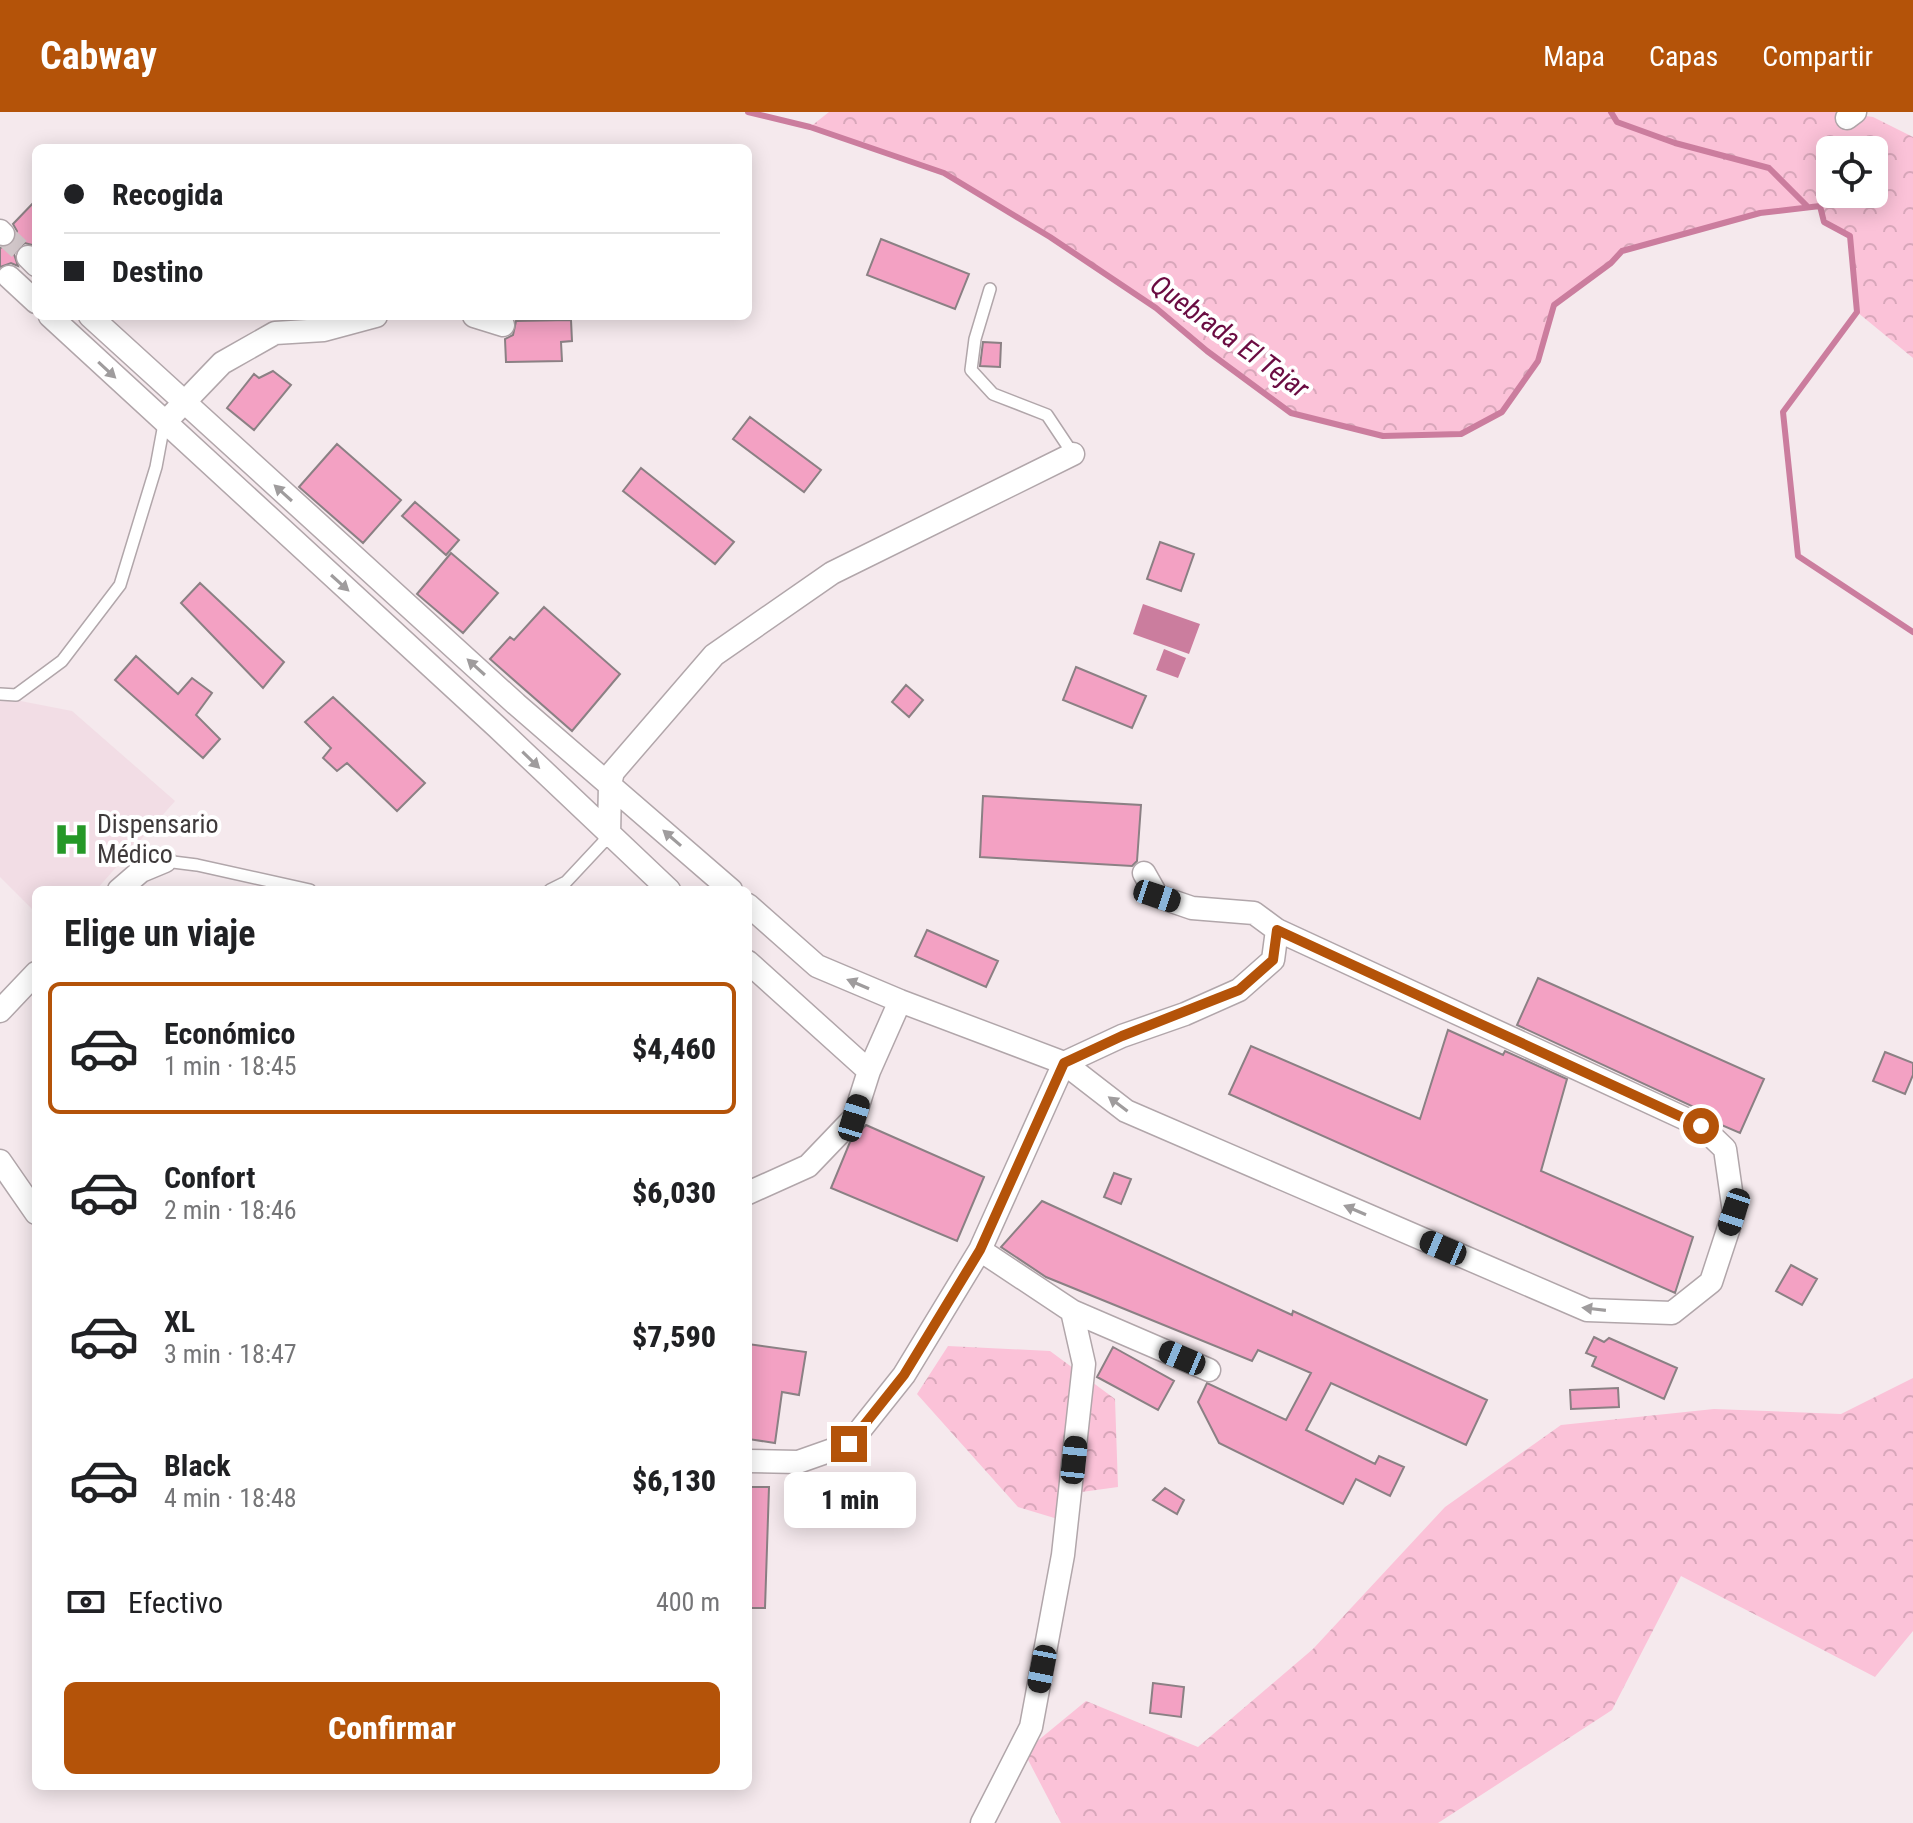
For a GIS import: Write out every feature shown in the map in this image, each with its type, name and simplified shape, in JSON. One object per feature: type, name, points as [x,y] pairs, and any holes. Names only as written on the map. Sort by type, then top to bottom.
[{"type":"street","points":[[9,277],[32,298]]},
{"type":"street","points":[[54,320],[497,727],[665,886]]},
{"type":"street","points":[[94,320],[516,704],[726,886]]},
{"type":"street","points":[[164,424],[222,363],[275,333],[324,330],[361,320]]},
{"type":"street","points":[[487,320],[503,325]]},
{"type":"street","points":[[609,836],[613,772],[714,655],[832,573],[1073,454]]},
{"type":"street","points":[[497,727],[516,704]]},
{"type":"street","points":[[124,886],[141,871],[165,861]]},
{"type":"street","points":[[752,909],[817,966],[1064,1063],[1126,1111],[1587,1310],[1672,1313],[1711,1282],[1734,1212],[1725,1149],[1701,1126],[1277,930],[1254,913],[1192,908],[1157,896],[1144,873]]},
{"type":"street","points":[[752,1461],[798,1462],[849,1444],[904,1375],[980,1250],[1064,1063],[1122,1036],[1239,990],[1273,960],[1277,930]]},
{"type":"street","points":[[752,966],[869,1071]]},
{"type":"street","points":[[0,1011],[32,977]]},
{"type":"street","points":[[752,1191],[808,1166],[854,1118],[869,1071],[900,1001]]},
{"type":"street","points":[[0,1161],[32,1207]]},
{"type":"street","points":[[980,1250],[1072,1311],[1209,1370]]},
{"type":"street","points":[[986,1818],[1031,1727],[1063,1555],[1084,1364],[1072,1311]]},
{"type":"lane","points":[[990,289],[975,339],[971,370],[993,394],[1047,415],[1073,454]]},
{"type":"lane","points":[[0,694],[16,695],[62,661],[120,585],[156,467],[164,424]]},
{"type":"lane","points":[[558,886],[566,882],[609,836]]},
{"type":"lane","points":[[165,861],[292,886]]},
{"type":"shaded area","points":[[1143,604],[1200,624],[1189,654],[1133,634]]},
{"type":"shaded area","points":[[1164,649],[1186,658],[1178,678],[1156,670]]},
{"type":"shaded area","name":"Dispensario Médico","points":[[0,697],[72,711],[175,801],[100,886],[32,886],[32,909],[0,877]]},
{"type":"green space","points":[[829,112],[1837,112],[1873,117],[1913,137],[1913,358],[1857,312],[1850,236],[1829,224],[1821,208],[1888,208],[1888,136],[1816,136],[1816,206],[1760,213],[1622,251],[1611,263],[1554,305],[1538,361],[1502,412],[1461,434],[1383,436],[1291,413],[1207,351],[1156,308],[1050,237],[944,173],[810,127]]},
{"type":"green space","points":[[948,1346],[1050,1351],[1115,1399],[1118,1487],[1067,1494],[1061,1520],[1018,1507],[917,1394]]},
{"type":"green space","points":[[1913,1378],[1913,1631],[1875,1677],[1681,1576],[1612,1710],[1438,1823],[1061,1823],[1024,1752],[1086,1701],[1198,1747],[1313,1649],[1445,1507],[1561,1425],[1714,1409],[1841,1414]]},
{"type":"building","points":[[32,204],[32,245],[25,243],[14,254],[18,266],[11,263],[0,267],[0,248],[13,243],[17,231],[13,224]]},
{"type":"building","points":[[881,239],[969,274],[955,309],[867,275]]},
{"type":"building","points":[[571,320],[572,341],[561,342],[562,361],[506,362],[505,339],[513,335],[516,321]]},
{"type":"building","points":[[983,342],[1001,343],[1000,367],[980,366]]},
{"type":"building","points":[[273,371],[291,385],[254,430],[227,408],[254,374],[259,378]]},
{"type":"building","points":[[750,417],[821,470],[804,492],[733,439]]},
{"type":"building","points":[[337,444],[401,500],[363,543],[299,487]]},
{"type":"building","points":[[641,468],[734,542],[715,564],[623,491]]},
{"type":"building","points":[[415,502],[459,540],[446,555],[402,516]]},
{"type":"building","points":[[1160,542],[1194,554],[1181,591],[1147,579]]},
{"type":"building","points":[[451,553],[498,593],[463,633],[417,594]]},
{"type":"building","points":[[200,583],[284,662],[263,688],[181,603]]},
{"type":"building","points":[[544,607],[620,674],[572,731],[490,659],[510,637],[514,640]]},
{"type":"building","points":[[136,656],[178,694],[192,678],[212,693],[196,715],[220,739],[203,758],[115,680]]},
{"type":"building","points":[[1076,667],[1146,696],[1132,728],[1063,700]]},
{"type":"building","points":[[906,685],[923,700],[909,717],[892,702]]},
{"type":"building","points":[[333,697],[425,783],[397,811],[347,763],[337,771],[323,758],[331,748],[305,722]]},
{"type":"building","points":[[983,796],[1141,805],[1137,861],[1132,866],[980,857]]},
{"type":"building","points":[[927,930],[998,961],[986,987],[915,956]]},
{"type":"building","points":[[1538,978],[1764,1079],[1740,1133],[1719,1124],[1707,1113],[1517,1025]]},
{"type":"building","points":[[1448,1030],[1567,1079],[1541,1171],[1693,1237],[1675,1293],[1229,1094],[1251,1046],[1420,1119]]},
{"type":"building","points":[[1885,1052],[1913,1063],[1913,1075],[1905,1094],[1873,1081]]},
{"type":"building","points":[[866,1125],[984,1177],[957,1241],[831,1188],[850,1142]]},
{"type":"building","points":[[1114,1173],[1131,1179],[1121,1204],[1104,1197]]},
{"type":"building","points":[[1042,1201],[1487,1400],[1466,1445],[1331,1383],[1306,1430],[1375,1464],[1379,1456],[1404,1467],[1390,1496],[1356,1479],[1343,1504],[1219,1443],[1198,1402],[1207,1383],[1286,1420],[1311,1373],[1258,1350],[1252,1361],[1046,1277],[1001,1247]]},
{"type":"building","points":[[1791,1265],[1817,1279],[1802,1305],[1776,1291]]},
{"type":"building","points":[[1594,1337],[1604,1342],[1609,1338],[1677,1368],[1664,1399],[1592,1366],[1596,1357],[1586,1353]]},
{"type":"building","points":[[752,1345],[806,1352],[799,1395],[782,1392],[775,1443],[752,1440]]},
{"type":"building","points":[[1113,1347],[1174,1381],[1158,1410],[1097,1377]]},
{"type":"building","points":[[1618,1388],[1619,1407],[1571,1409],[1570,1390]]},
{"type":"building","points":[[752,1487],[769,1487],[765,1608],[752,1608]]},
{"type":"building","points":[[1165,1488],[1184,1500],[1177,1514],[1153,1500]]},
{"type":"building","points":[[1153,1683],[1184,1687],[1181,1717],[1150,1713]]},
{"type":"waterway","name":"Quebrada El Tejar","points":[[748,112],[810,127],[944,173],[1050,237],[1156,308],[1207,351],[1291,413],[1383,436],[1461,434],[1502,412],[1538,361],[1554,305],[1611,263],[1622,251],[1760,213],[1820,206],[1824,222],[1850,236],[1857,312],[1783,412],[1798,556],[1913,632]]},
{"type":"waterway","points":[[1611,112],[1617,122],[1675,143],[1769,168],[1807,206]]},
{"type":"tunnel","points":[[3,234],[28,257]]},
{"type":"place","name":"Dispensario Médico","points":[[71,839]]},
{"type":"route","points":[[849,1444],[904,1375],[980,1250],[1064,1063],[1122,1036],[1185,1014],[1239,990],[1273,960],[1277,930],[1701,1126]]}]
